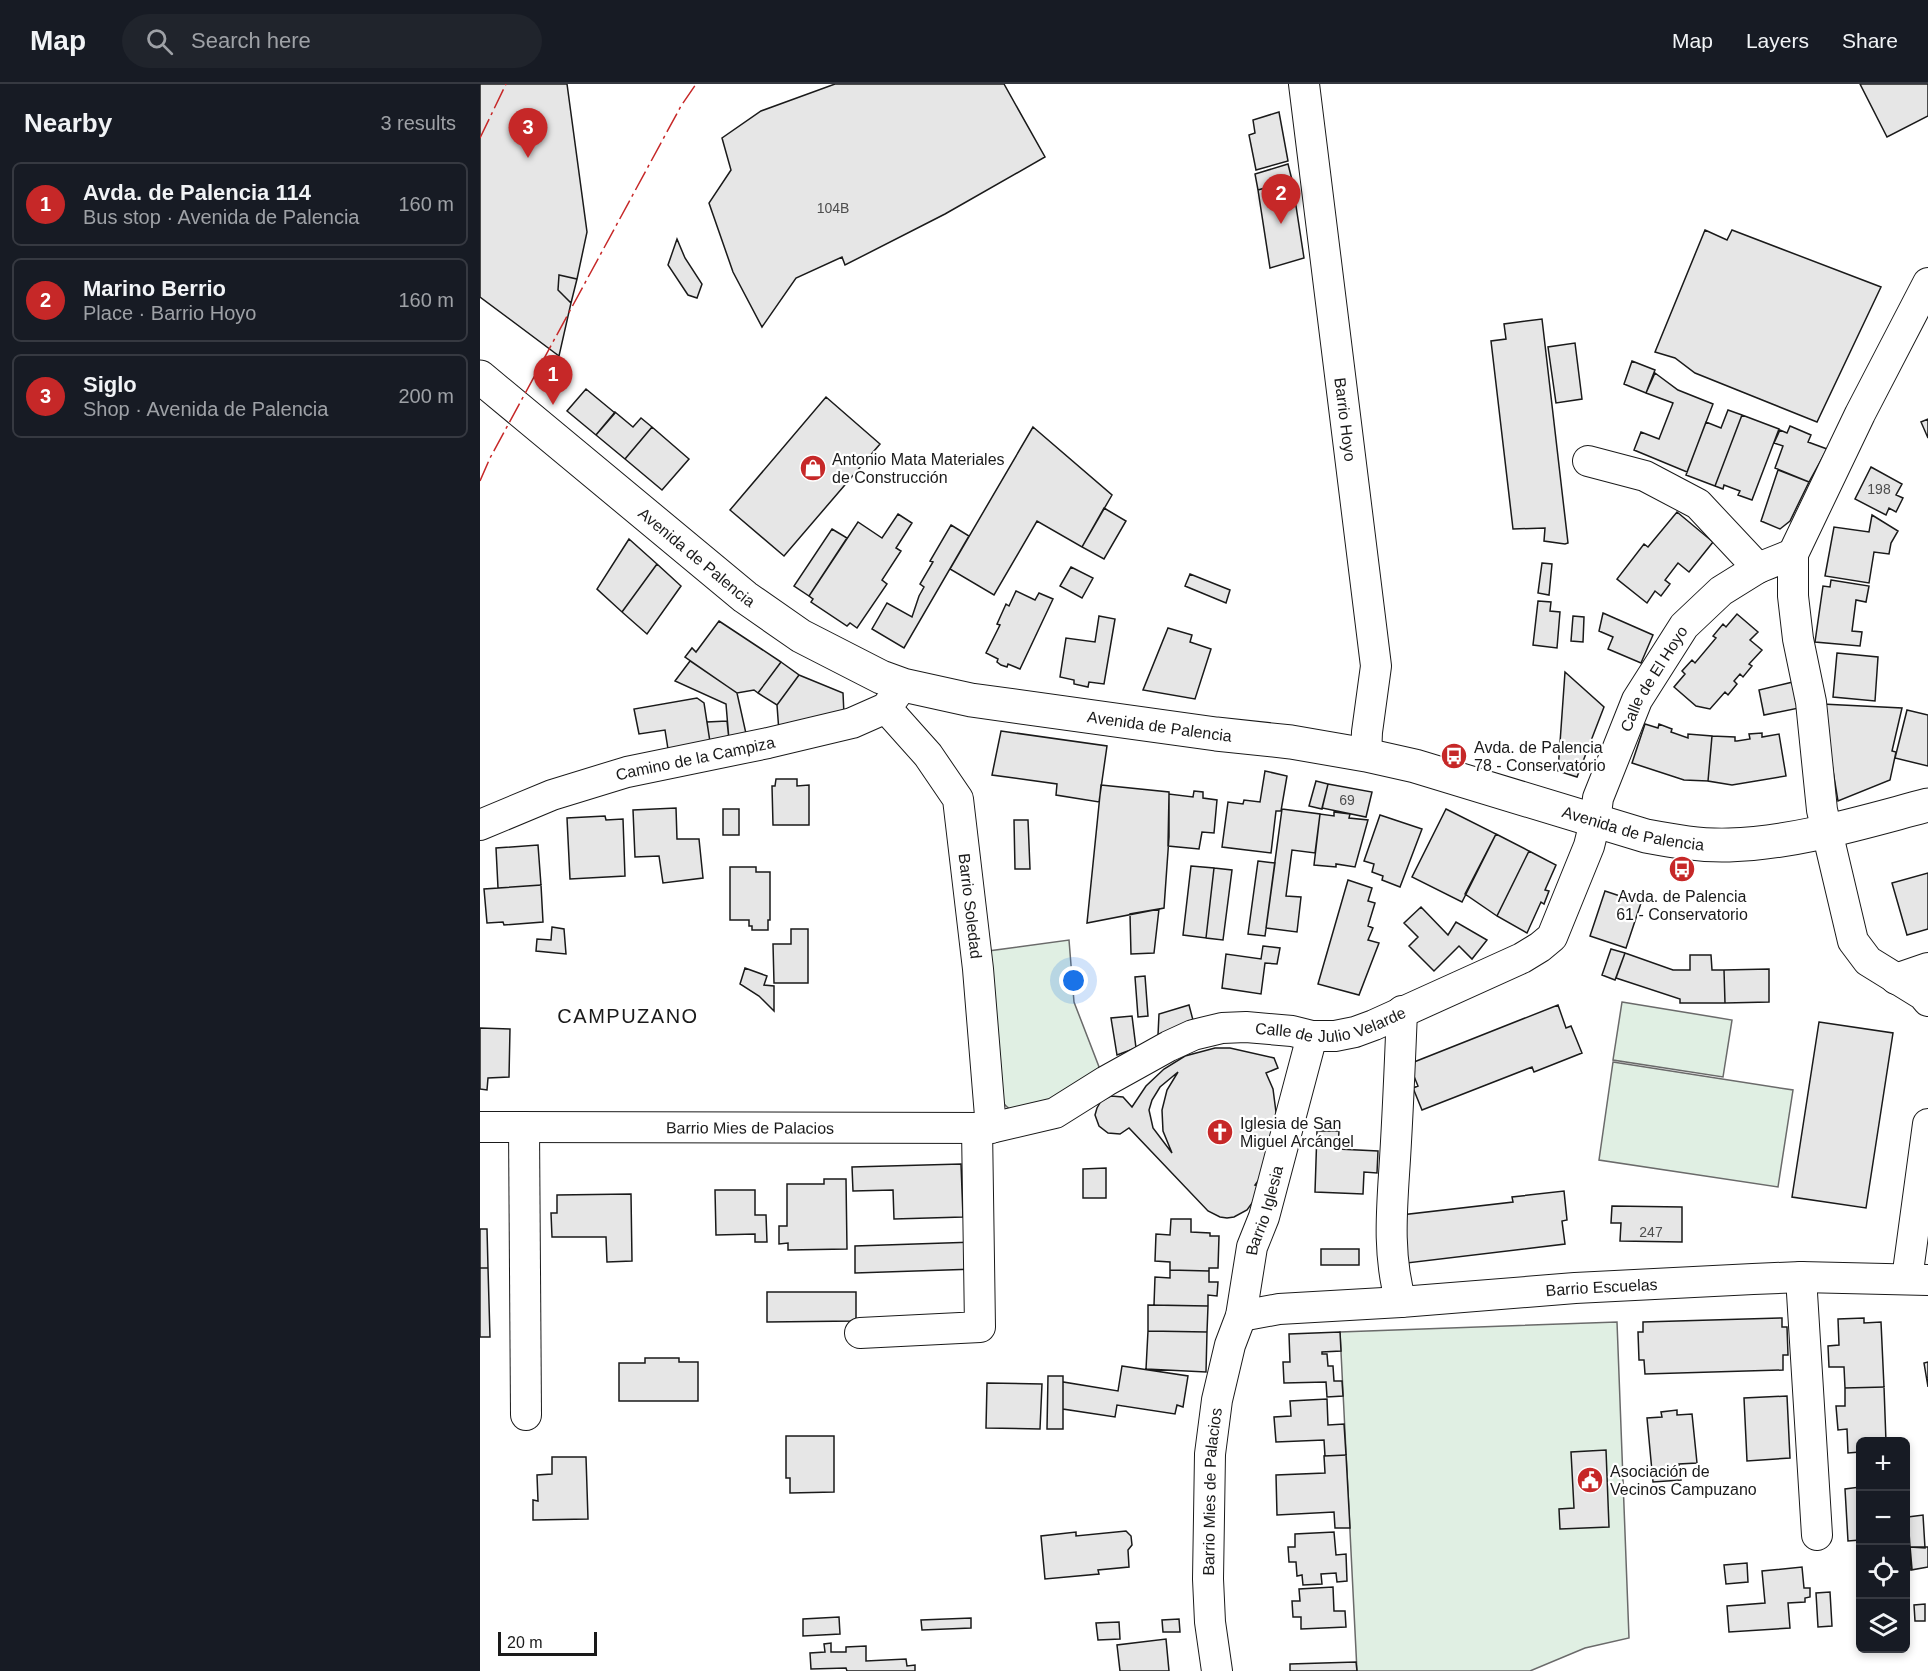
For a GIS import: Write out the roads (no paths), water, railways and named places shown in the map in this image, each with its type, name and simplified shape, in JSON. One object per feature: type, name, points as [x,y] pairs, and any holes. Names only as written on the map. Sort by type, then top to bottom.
[{"type":"highway","name":"Avenida de Palencia","points":[[480,377],[746,597],[801,636],[881,677],[894,696],[971,700],[1216,734],[1291,742],[1366,755],[1415,766],[1646,836],[1678,842],[1726,845],[1759,843],[1827,831],[1928,805]]},
{"type":"street","name":"Barrio Hoyo","points":[[1304,84],[1376,666],[1366,755]]},
{"type":"street","points":[[1928,283],[1860,414],[1793,554],[1793,596],[1798,639],[1811,702],[1822,810],[1853,940],[1868,961],[1923,995],[1928,1001]]},
{"type":"street","points":[[1588,461],[1645,476],[1698,504],[1758,567]]},
{"type":"street","name":"Calle de El Hoyo","points":[[1596,822],[1598,798],[1636,700],[1684,626],[1721,591],[1758,567],[1793,554]]},
{"type":"street","name":"Camino de la Campiza","points":[[480,825],[552,795],[627,772],[852,723],[894,696]]},
{"type":"street","name":"Barrio Soledad","points":[[894,696],[958,799],[978,969],[984,1128]]},
{"type":"street","name":"Calle de Julio Velarde","points":[[984,1128],[1055,1113],[1142,1061],[1193,1035],[1222,1028],[1246,1027],[1292,1031],[1312,1036],[1335,1036],[1355,1032],[1522,958],[1548,940],[1554,932],[1589,846],[1596,822]]},
{"type":"street","points":[[1896,979],[1928,968]]},
{"type":"street","points":[[1401,1302],[1393,1264],[1392,1220],[1402,1011]]},
{"type":"street","name":"Barrio Iglesia","points":[[1241,1316],[1252,1247],[1264,1217],[1312,1036]]},
{"type":"street","points":[[1917,1280],[1928,1124]]},
{"type":"street","name":"Barrio Mies de Palacios","points":[[480,1127],[984,1128]]},
{"type":"street","points":[[525,1127],[526,1415]]},
{"type":"street","points":[[860,1333],[980,1327],[984,1128]]},
{"type":"street","points":[[1801,1277],[1817,1535]]},
{"type":"street","name":"Barrio Escuelas","points":[[1241,1316],[1279,1309],[1575,1288],[1801,1277],[1917,1280]]},
{"type":"street","name":"Barrio Mies de Palacios","points":[[1217,1671],[1210,1622],[1208,1579],[1210,1454],[1217,1400],[1230,1345],[1241,1316]]},
{"type":"place","name":"Siglo","points":[[528,158]]},
{"type":"place","name":"Marino Berrio","points":[[1281,224]]},
{"type":"place","name":"Avda. de Palencia 114","points":[[553,405]]},
{"type":"place","name":"Antonio Mata Materiales de Construcción","points":[[813,468]]},
{"type":"place","name":"Avda. de Palencia 78 - Conservatorio","points":[[1454,756]]},
{"type":"place","name":"Avda. de Palencia 61 - Conservatorio","points":[[1682,869]]},
{"type":"place","name":"Iglesia de San Miguel Arcángel","points":[[1220,1132]]},
{"type":"place","name":"Asociación de Vecinos Campuzano","points":[[1590,1480]]},
{"type":"district","name":"CAMPUZANO","points":[[628,1016]]}]
